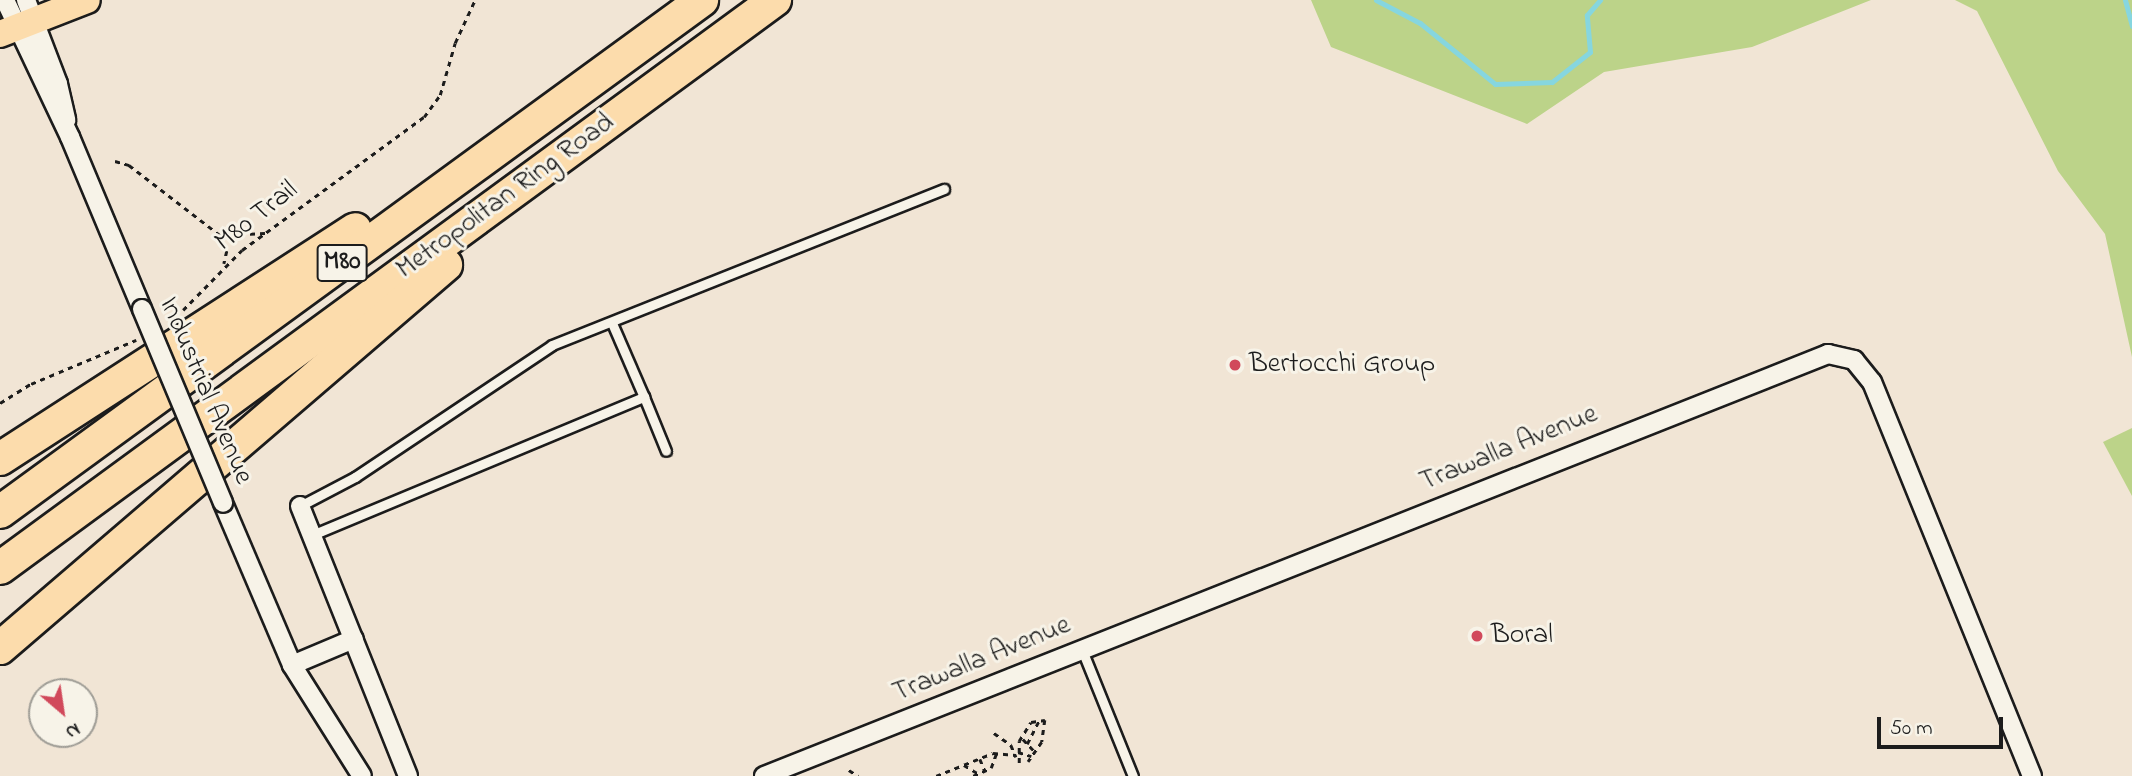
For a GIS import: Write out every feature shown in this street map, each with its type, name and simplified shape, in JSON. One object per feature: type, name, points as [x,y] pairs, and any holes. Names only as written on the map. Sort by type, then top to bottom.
[{"type":"highway","name":"Metropolitan Ring Road","points":[[0,568],[775,0]]},
{"type":"highway","name":"Metropolitan Ring Road","points":[[0,512],[693,6]]},
{"type":"highway","points":[[0,459],[693,6]]},
{"type":"highway","points":[[0,648],[664,81]]},
{"type":"main road","points":[[20,21],[87,0]]},
{"type":"street","name":"Industrial Avenue","points":[[5,0],[20,21],[292,665],[362,776]]},
{"type":"street","name":"Trawalla Avenue","points":[[764,776],[1818,354],[1838,354],[1861,366],[1879,396],[2032,776]]},
{"type":"street","points":[[300,506],[408,776]]},
{"type":"street","points":[[292,665],[354,639]]},
{"type":"lane","points":[[300,506],[355,477],[521,362],[944,189]]},
{"type":"lane","points":[[612,323],[666,452]]},
{"type":"lane","points":[[312,535],[644,397]]},
{"type":"lane","points":[[1081,648],[1133,776]]},
{"type":"path","name":"M80 Trail","points":[[178,316],[223,266],[424,117],[440,95],[455,43],[475,0]]},
{"type":"path","points":[[115,160],[129,165],[220,234],[227,251],[223,266]]},
{"type":"path","points":[[220,234],[265,233]]},
{"type":"path","points":[[0,403],[32,384],[146,335]]},
{"type":"path","points":[[1027,744],[1039,720]]},
{"type":"path","points":[[1016,753],[1031,722],[1039,720],[1046,723],[1043,737],[1028,762]]},
{"type":"path","points":[[994,733],[1016,753],[1022,769]]},
{"type":"path","points":[[1034,734],[1043,737]]},
{"type":"path","points":[[1023,739],[1035,752]]},
{"type":"path","points":[[936,776],[996,754],[1016,753],[1031,757]]},
{"type":"path","points":[[973,776],[994,765],[996,754]]},
{"type":"path","points":[[980,759],[985,771]]},
{"type":"path","points":[[964,765],[979,774]]},
{"type":"path","points":[[957,768],[960,776]]},
{"type":"path","points":[[849,770],[858,776]]},
{"type":"green space","points":[[1311,0],[1871,0],[1752,47],[1604,72],[1527,124],[1331,47]]},
{"type":"green space","points":[[1955,0],[2132,0],[2132,357],[2105,234],[2058,171],[1977,11]]},
{"type":"green space","points":[[2132,428],[2132,496],[2103,442]]},
{"type":"waterway","points":[[1376,0],[1420,23],[1495,84],[1552,82],[1590,52],[1587,15],[1600,0]]},
{"type":"waterway","points":[[2125,0],[2132,26]]},
{"type":"place","name":"Bertocchi Group","points":[[1235,365]]},
{"type":"place","name":"Boral","points":[[1477,636]]}]
